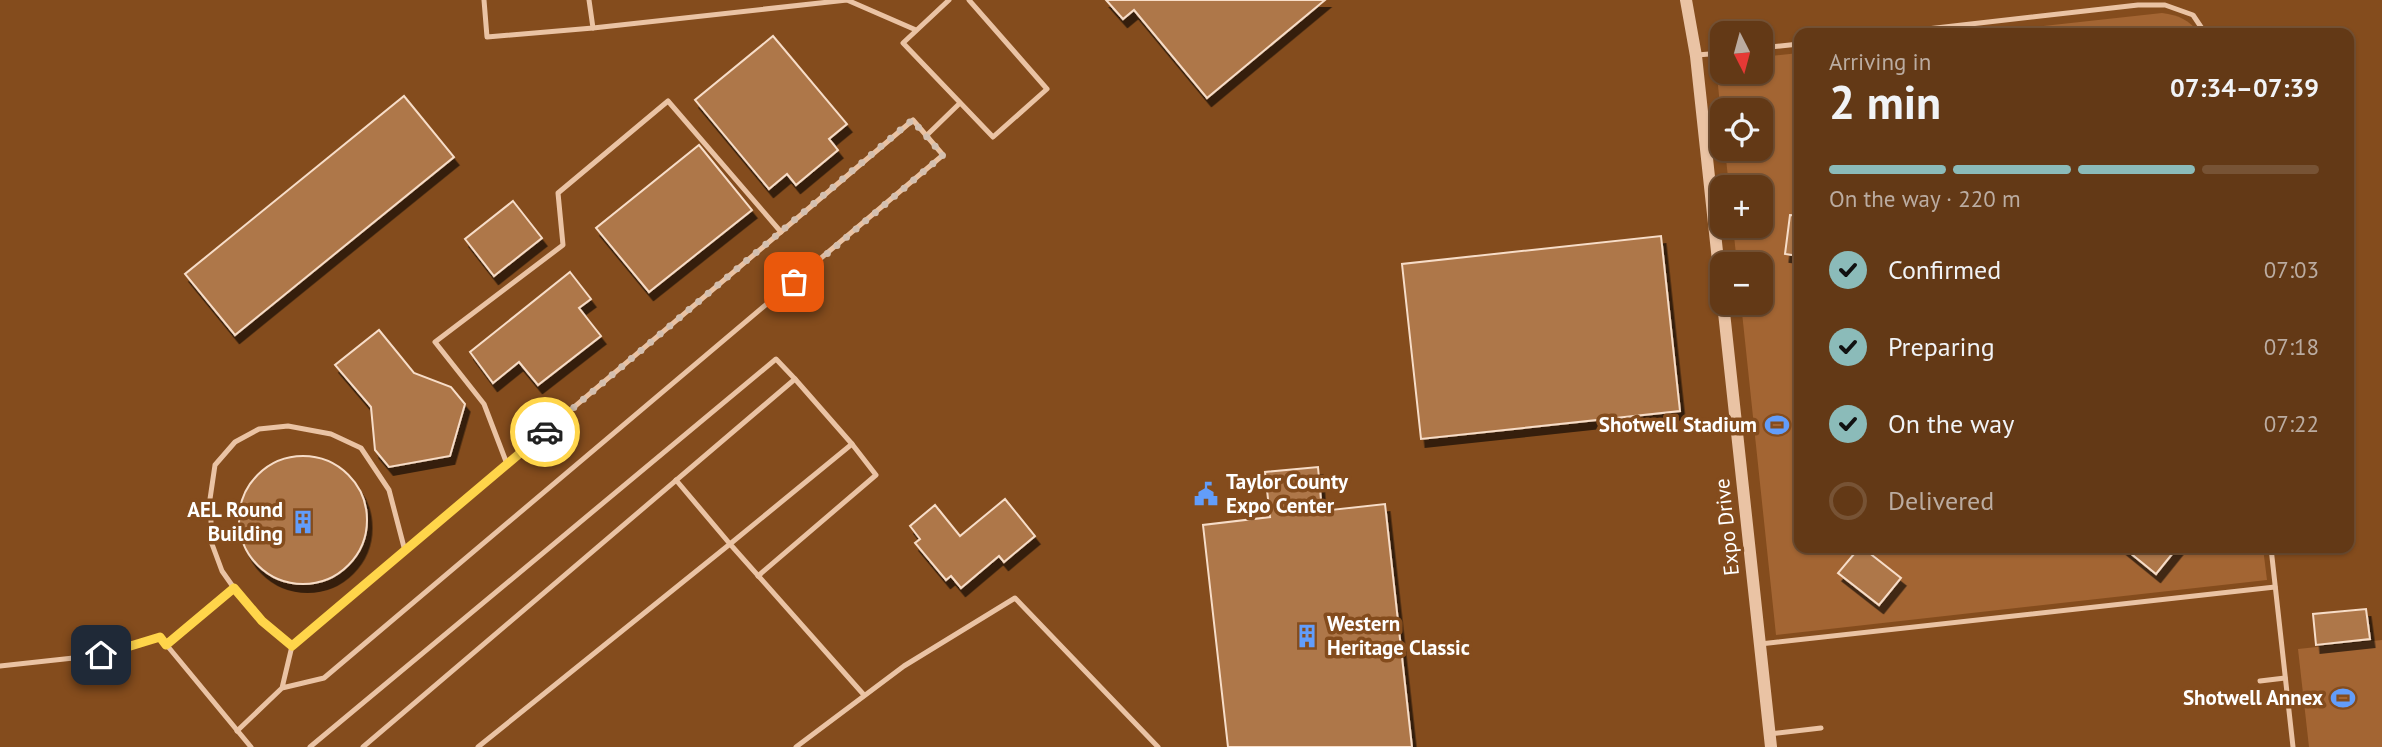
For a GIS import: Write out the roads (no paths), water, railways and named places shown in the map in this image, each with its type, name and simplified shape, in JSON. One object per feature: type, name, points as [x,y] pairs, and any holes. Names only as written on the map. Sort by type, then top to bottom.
[{"type":"street","name":"Expo Drive","points":[[1686,0],[1696,56],[1717,252]]},
{"type":"street","name":"Expo Drive","points":[[1724,315],[1770,740]]},
{"type":"lane","points":[[484,0],[487,37],[846,0],[916,30]]},
{"type":"lane","points":[[589,0],[593,28]]},
{"type":"lane","points":[[949,0],[903,43],[993,137],[1047,89],[969,0]]},
{"type":"lane","points":[[1936,28],[2138,5],[2165,5],[2193,15],[2202,28]]},
{"type":"lane","points":[[1773,47],[1794,45]]},
{"type":"lane","points":[[1696,56],[1710,54]]},
{"type":"lane","points":[[507,464],[484,404],[435,342],[564,245],[558,193],[668,101],[781,232]]},
{"type":"lane","points":[[926,136],[960,103]]},
{"type":"lane","points":[[237,731],[282,688],[324,678],[943,155],[912,120],[292,646],[282,688]]},
{"type":"lane","points":[[310,747],[776,359],[852,443],[876,475],[758,576]]},
{"type":"lane","points":[[363,747],[795,379]]},
{"type":"lane","points":[[292,646],[262,621],[234,588],[222,571],[212,544],[210,499],[215,465],[234,442],[259,429],[288,426],[331,433],[361,448],[389,490],[405,551]]},
{"type":"lane","points":[[478,747],[852,443]]},
{"type":"lane","points":[[676,480],[864,695]]},
{"type":"lane","points":[[2271,553],[2294,747]]},
{"type":"lane","points":[[1759,644],[2275,587]]},
{"type":"lane","points":[[166,645],[234,588]]},
{"type":"lane","points":[[796,747],[904,666],[1016,598],[1158,747]]},
{"type":"lane","points":[[0,666],[101,655],[160,637],[251,747]]},
{"type":"lane","points":[[2260,681],[2286,678]]},
{"type":"lane","points":[[1770,740],[1821,728]]},
{"type":"place","name":"Shotwell Stadium","points":[[1777,425]]},
{"type":"place","name":"Taylor County Expo Center","points":[[1206,494]]},
{"type":"place","name":"AEL Round Building","points":[[303,522]]},
{"type":"place","name":"Western Heritage Classic","points":[[1307,636]]},
{"type":"place","name":"Shotwell Annex","points":[[2343,698]]}]
